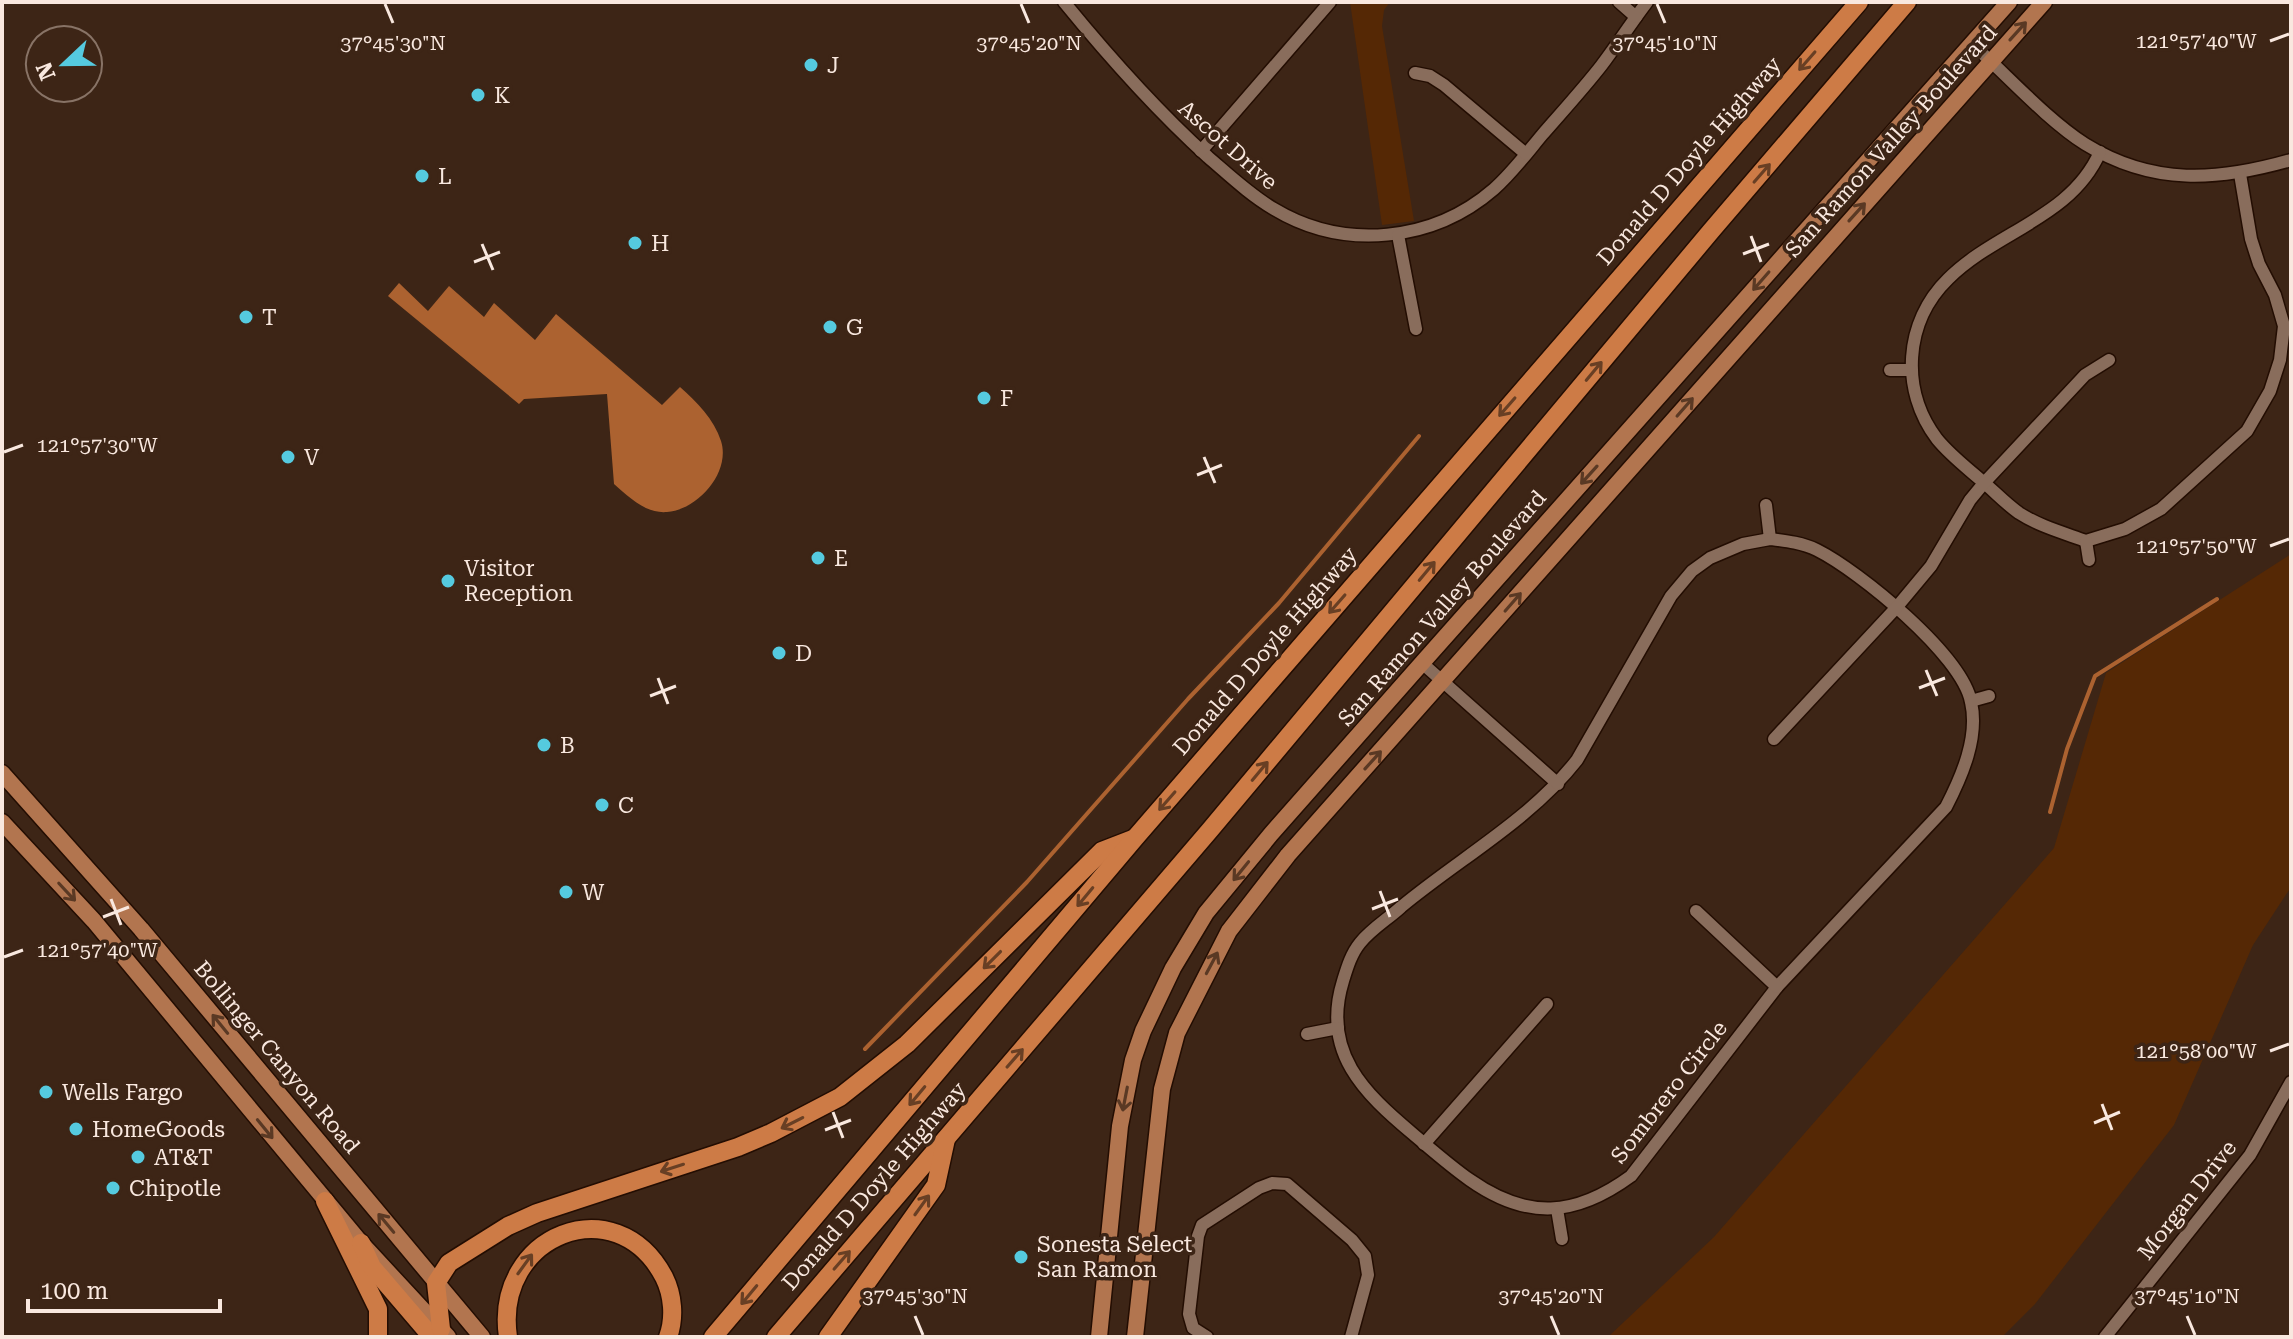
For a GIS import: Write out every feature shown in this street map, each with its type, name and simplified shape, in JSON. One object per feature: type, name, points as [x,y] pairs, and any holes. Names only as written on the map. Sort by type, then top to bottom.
[{"type":"highway","name":"Donald D Doyle Highway","points":[[713,1337],[1135,838],[1859,2]]},
{"type":"highway","name":"Donald D Doyle Highway","points":[[776,1337],[1210,830],[1907,2]]},
{"type":"highway","points":[[441,1334],[436,1283],[449,1263],[508,1226],[537,1213],[738,1147],[840,1097],[907,1044],[1102,851],[1135,838]]},
{"type":"highway","points":[[828,1337],[936,1185],[946,1138]]},
{"type":"highway","points":[[325,1201],[378,1309],[378,1337]]},
{"type":"highway","points":[[508,1337],[506,1312],[519,1270],[545,1242],[581,1230],[600,1230],[622,1236],[642,1248],[657,1263],[667,1283],[672,1306],[668,1337]]},
{"type":"highway","points":[[361,1243],[372,1267],[441,1334]]},
{"type":"main road","name":"San Ramon Valley Boulevard","points":[[1099,1337],[1120,1126],[1133,1060],[1173,968],[1206,913],[1271,834],[2009,2]]},
{"type":"main road","name":"San Ramon Valley Boulevard","points":[[1135,1337],[1162,1089],[1177,1033],[1229,931],[1288,855],[2044,2]]},
{"type":"main road","name":"Bollinger Canyon Road","points":[[5,782],[141,929],[482,1337]]},
{"type":"main road","points":[[2,822],[8,836],[94,921],[361,1243]]},
{"type":"street","name":"Ascot Drive","points":[[1064,2],[1133,83],[1201,151],[1255,196],[1293,219],[1352,235],[1398,235],[1417,231],[1458,214],[1495,188],[1602,65],[1647,2]]},
{"type":"street","points":[[1201,151],[1330,2]]},
{"type":"street","points":[[1619,2],[1636,17]]},
{"type":"street","points":[[1971,43],[2070,133],[2100,152],[2169,174],[2207,177],[2240,174],[2291,160]]},
{"type":"street","points":[[1415,73],[1430,76],[1444,85],[1526,154]]},
{"type":"street","points":[[2100,152],[2082,183],[2060,204],[1965,265],[1946,281],[1930,300],[1918,325],[1910,370],[1917,400],[1930,429],[1953,456],[2018,512],[2086,541],[2125,529],[2161,509],[2247,431],[2270,391],[2288,325],[2259,264],[2251,239],[2240,174]]},
{"type":"street","points":[[1398,235],[1416,329]]},
{"type":"street","points":[[1774,739],[1931,566],[1970,500],[1984,483],[2085,375],[2109,360]]},
{"type":"street","points":[[1890,370],[1910,370]]},
{"type":"street","points":[[1766,505],[1770,539]]},
{"type":"street","name":"Sombrero Circle","points":[[1770,539],[1793,542],[1814,548],[1846,566],[1896,608],[1933,642],[1955,669],[1971,701],[1968,754],[1960,780],[1946,807],[1777,987],[1631,1176],[1611,1191],[1582,1204],[1557,1209],[1523,1206],[1497,1199],[1376,1103],[1357,1082],[1345,1057],[1338,1028],[1337,1000],[1348,964],[1360,943],[1558,784],[1577,760],[1671,596],[1692,571],[1710,558],[1743,544],[1770,539]]},
{"type":"street","points":[[2086,541],[2089,560]]},
{"type":"street","points":[[1422,663],[1558,784]]},
{"type":"street","points":[[1971,701],[1989,696]]},
{"type":"street","points":[[1696,911],[1777,987]]},
{"type":"street","points":[[1424,1144],[1547,1004]]},
{"type":"street","points":[[1307,1034],[1338,1028]]},
{"type":"street","name":"Morgan Drive","points":[[2105,1337],[2250,1155],[2291,1082]]},
{"type":"street","points":[[1207,1337],[1193,1328],[1189,1314],[1202,1225],[1272,1183],[1287,1184],[1352,1240],[1365,1256],[1368,1275],[1351,1337]]},
{"type":"street","points":[[1557,1209],[1562,1239]]},
{"type":"shaded area","points":[[1350,2],[1390,2],[1384,10],[1382,26],[1414,221],[1382,225]]},
{"type":"shaded area","points":[[399,283],[428,311],[449,286],[484,317],[494,303],[535,340],[556,314],[662,405],[680,387],[704,411],[718,433],[723,453],[716,477],[700,497],[679,510],[659,512],[638,504],[614,484],[607,394],[524,399],[519,404],[388,296]]},
{"type":"shaded area","points":[[2291,554],[2291,887],[2253,945],[2174,1125],[2035,1304],[2002,1337],[1608,1337],[1714,1237],[2054,848],[2106,673]]},
{"type":"waterway","points":[[865,1049],[1027,882],[1188,699],[1279,603],[1419,436]]},
{"type":"waterway","points":[[2050,812],[2067,749],[2095,676],[2217,599]]},
{"type":"place","name":"J","points":[[811,65]]},
{"type":"place","name":"K","points":[[478,95]]},
{"type":"place","name":"L","points":[[422,176]]},
{"type":"place","name":"H","points":[[635,243]]},
{"type":"place","name":"T","points":[[246,317]]},
{"type":"place","name":"G","points":[[830,327]]},
{"type":"place","name":"F","points":[[984,398]]},
{"type":"place","name":"V","points":[[288,457]]},
{"type":"place","name":"E","points":[[818,558]]},
{"type":"place","name":"Visitor Reception","points":[[448,581]]},
{"type":"place","name":"D","points":[[779,653]]},
{"type":"place","name":"B","points":[[544,745]]},
{"type":"place","name":"C","points":[[602,805]]},
{"type":"place","name":"W","points":[[566,892]]},
{"type":"place","name":"Wells Fargo","points":[[46,1092]]},
{"type":"place","name":"HomeGoods","points":[[76,1129]]},
{"type":"place","name":"AT&T","points":[[138,1157]]},
{"type":"place","name":"Chipotle","points":[[113,1188]]},
{"type":"place","name":"Sonesta Select San Ramon","points":[[1021,1257]]}]
